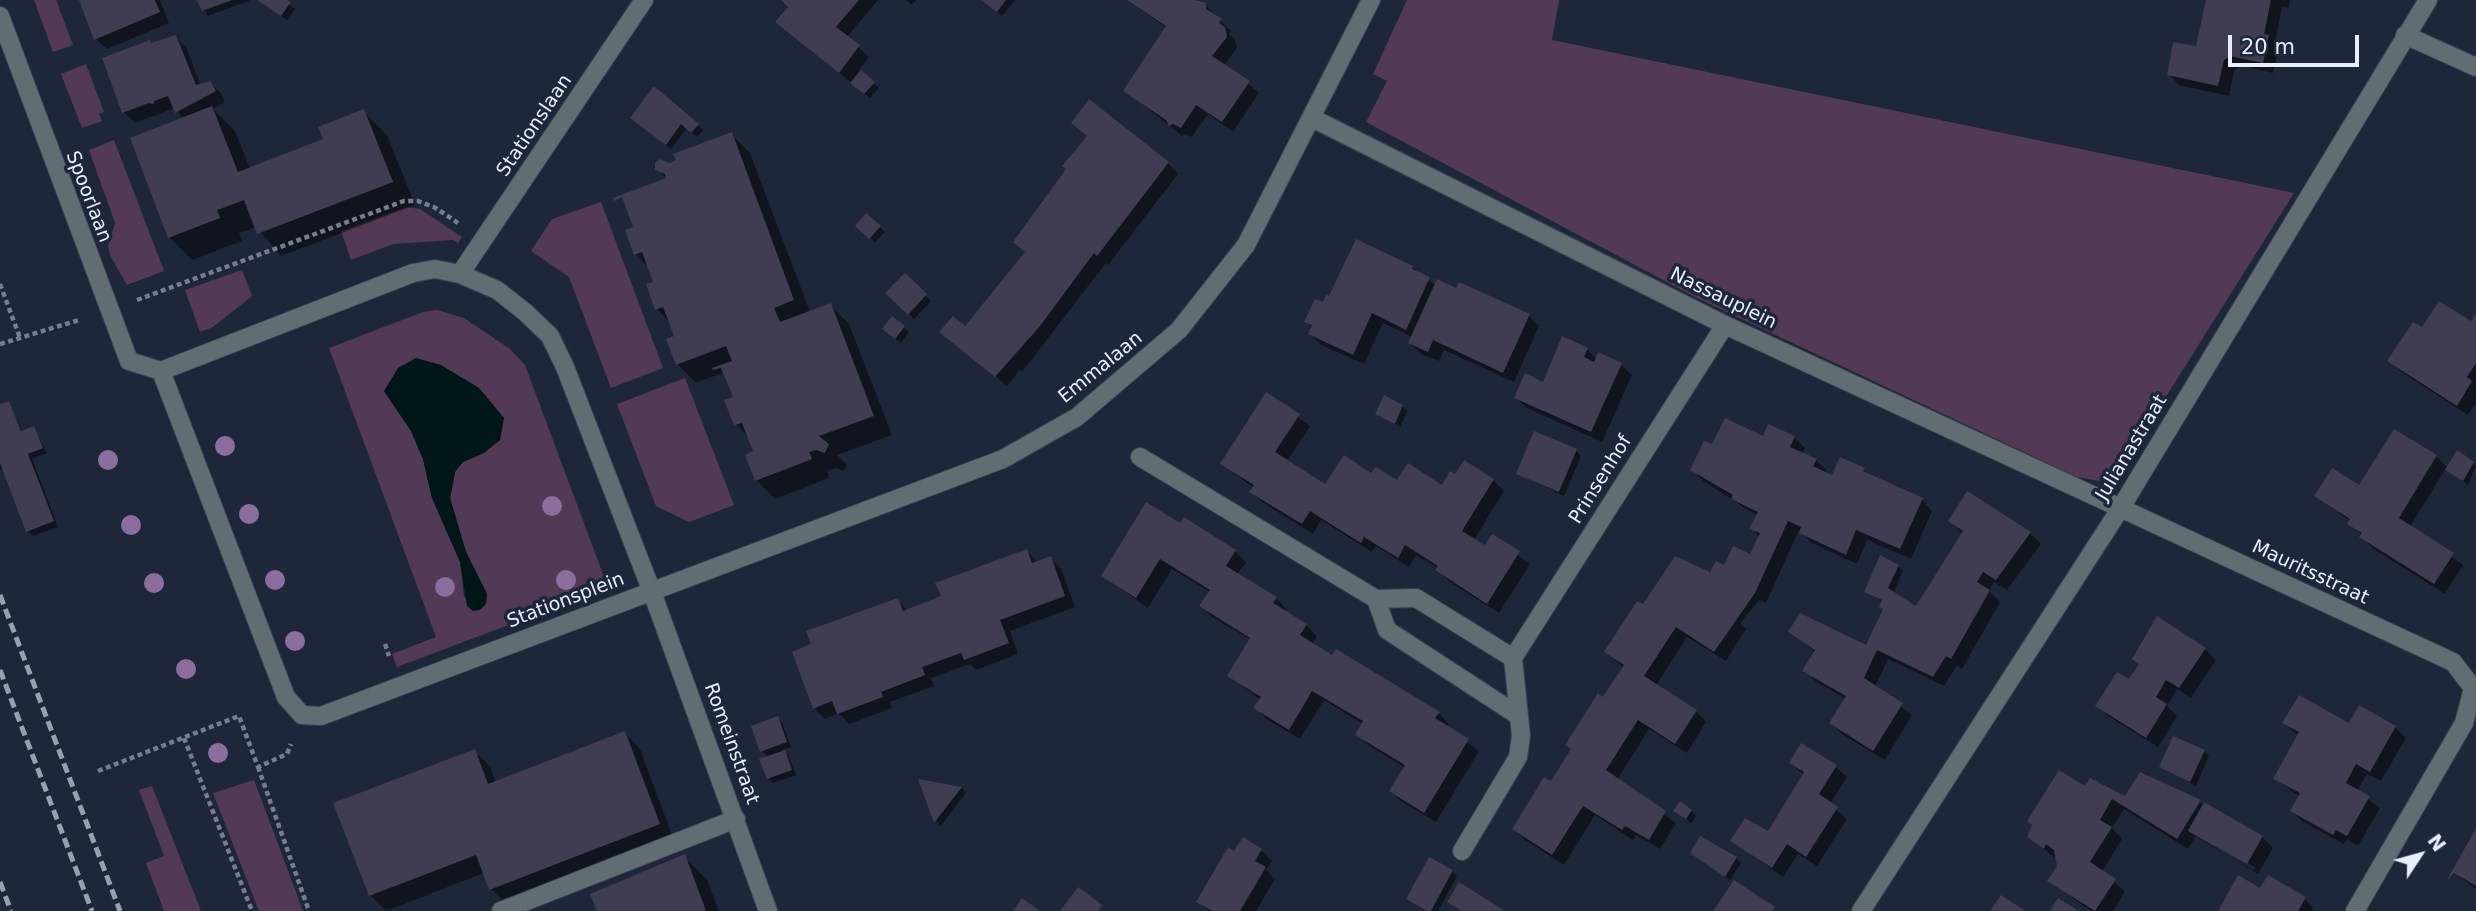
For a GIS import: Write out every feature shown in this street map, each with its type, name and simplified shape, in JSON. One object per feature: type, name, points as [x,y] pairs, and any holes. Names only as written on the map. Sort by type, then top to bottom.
[{"type":"street","name":"Stationslaan","points":[[460,274],[643,0]]},
{"type":"street","name":"Emmalaan","points":[[652,592],[1003,459],[1077,417],[1180,330],[1247,245],[1371,0]]},
{"type":"street","name":"Julianastraat","points":[[1861,911],[2120,509],[2428,0]]},
{"type":"street","name":"Spoorlaan","points":[[0,16],[43,139],[129,361],[160,371]]},
{"type":"street","points":[[2405,35],[2476,67]]},
{"type":"street","name":"Nassauplein","points":[[1312,117],[1725,325],[2120,509]]},
{"type":"street","name":"Stationsplein","points":[[160,371],[414,273],[435,269],[460,274],[498,290],[550,335],[652,592],[321,716],[302,715]]},
{"type":"street","name":"Prinsenhof","points":[[1513,658],[1725,325]]},
{"type":"street","points":[[160,371],[286,697],[302,715]]},
{"type":"street","points":[[1140,457],[1376,599],[1416,598],[1513,658],[1521,736],[1518,757],[1462,851]]},
{"type":"street","name":"Mauritsstraat","points":[[2120,509],[2453,662],[2475,688],[2464,723],[2355,911]]},
{"type":"street","name":"Romeinstraat","points":[[652,592],[768,911]]},
{"type":"street","points":[[1376,599],[1387,630],[1519,716]]},
{"type":"street","points":[[501,911],[736,819]]},
{"type":"path","points":[[0,344],[110,310],[404,201],[418,201],[434,207],[484,240]]},
{"type":"path","points":[[0,284],[20,338]]},
{"type":"path","points":[[258,767],[287,754],[302,715]]},
{"type":"path","points":[[98,771],[239,716],[309,911]]},
{"type":"path","points":[[184,738],[252,911]]},
{"type":"shaded area","points":[[34,0],[56,0],[73,45],[53,52]]},
{"type":"shaded area","points":[[1407,0],[1559,0],[1552,40],[2294,193],[2118,473],[2099,481],[2077,477],[1697,298],[1366,122],[1387,81],[1373,74]]},
{"type":"shaded area","points":[[86,64],[104,112],[99,114],[102,121],[82,128],[61,74]]},
{"type":"shaded area","points":[[114,140],[164,271],[127,285],[110,255],[108,245],[115,223],[89,150]]},
{"type":"shaded area","points":[[601,202],[663,368],[611,388],[569,277],[531,251],[552,219]]},
{"type":"shaded area","points":[[406,207],[420,209],[462,237],[458,243],[453,240],[393,244],[351,260],[341,231]]},
{"type":"shaded area","points":[[242,270],[252,296],[213,327],[200,332],[185,290]]},
{"type":"shaded area","points":[[437,310],[464,318],[510,349],[525,365],[604,577],[596,592],[397,667],[392,654],[436,637],[329,348],[423,312]],"holes":[[[384,391],[484,453],[463,462],[455,472],[450,498],[466,552],[487,594],[464,597],[460,562],[432,498],[423,459],[411,431]]]},
{"type":"shaded area","points":[[416,358],[441,365],[479,388],[504,418],[500,440],[484,453],[463,462],[455,472],[450,498],[466,552],[487,594],[486,604],[480,610],[473,611],[467,606],[460,562],[432,498],[423,459],[411,431],[384,391],[398,368]]},
{"type":"shaded area","points":[[685,378],[734,505],[689,522],[656,506],[617,404]]},
{"type":"shaded area","points":[[254,780],[303,911],[259,911],[213,793]]},
{"type":"shaded area","points":[[152,786],[201,911],[164,911],[146,863],[164,856],[139,790]]},
{"type":"building","points":[[79,0],[155,0],[160,12],[94,40]]},
{"type":"building","points":[[197,0],[232,0],[202,11]]},
{"type":"building","points":[[257,0],[287,0],[291,2],[281,16]]},
{"type":"building","points":[[781,0],[859,0],[836,27],[860,45],[839,73],[775,22],[788,7]]},
{"type":"building","points":[[981,0],[1006,0],[997,12]]},
{"type":"building","points":[[1127,0],[1194,0],[1206,3],[1206,9],[1222,19],[1219,23],[1225,27],[1227,37],[1212,56],[1250,81],[1222,122],[1196,105],[1181,128],[1173,124],[1169,126],[1166,120],[1123,91],[1166,26]]},
{"type":"building","points":[[2206,0],[2271,0],[2264,34],[2269,35],[2263,63],[2230,56],[2224,60],[2218,86],[2167,75],[2173,42],[2196,46]]},
{"type":"building","points":[[176,35],[196,85],[210,81],[216,91],[175,113],[168,96],[154,101],[154,104],[149,103],[122,113],[102,58],[150,40],[151,43]]},
{"type":"building","points":[[861,70],[875,82],[864,94],[850,83]]},
{"type":"building","points":[[654,86],[699,124],[691,133],[681,124],[666,145],[630,118]]},
{"type":"building","points":[[1089,99],[1169,162],[1097,256],[1094,253],[1040,326],[995,377],[939,332],[953,316],[965,326],[1025,252],[1013,242],[1066,169],[1062,166],[1087,136],[1071,123]]},
{"type":"building","points":[[212,106],[238,172],[323,139],[318,127],[364,109],[393,182],[257,234],[244,200],[217,210],[220,218],[168,238],[130,138]]},
{"type":"building","points":[[732,132],[794,300],[774,308],[780,322],[831,303],[874,416],[819,436],[829,444],[825,453],[816,450],[809,452],[812,459],[755,481],[745,455],[753,451],[742,423],[734,425],[724,400],[733,397],[721,368],[712,368],[732,361],[726,346],[676,365],[666,339],[674,336],[663,307],[655,310],[646,284],[653,282],[642,252],[634,255],[625,230],[633,227],[622,197],[614,201],[613,198],[666,178],[665,174],[655,170],[655,163],[659,159],[670,163],[676,160],[673,154]]},
{"type":"building","points":[[866,213],[881,226],[869,239],[855,226]]},
{"type":"building","points":[[1356,239],[1430,277],[1406,330],[1372,313],[1353,355],[1308,334],[1312,325],[1304,322],[1315,299],[1323,302],[1326,295],[1329,296]]},
{"type":"building","points":[[905,273],[927,294],[908,315],[885,293]]},
{"type":"building","points":[[1437,279],[1456,288],[1459,282],[1530,314],[1503,373],[1433,340],[1428,352],[1408,343]]},
{"type":"building","points":[[2439,301],[2471,321],[2476,314],[2476,363],[2467,377],[2472,381],[2457,406],[2387,361],[2413,322],[2422,327]]},
{"type":"building","points":[[892,316],[905,326],[895,339],[882,329]]},
{"type":"building","points":[[1562,336],[1588,348],[1584,357],[1594,362],[1598,352],[1622,363],[1591,432],[1514,398],[1525,373],[1543,382]]},
{"type":"building","points":[[1266,392],[1300,414],[1275,452],[1325,484],[1344,455],[1371,473],[1376,467],[1397,480],[1408,463],[1442,485],[1450,471],[1455,474],[1464,460],[1494,479],[1462,531],[1485,545],[1492,534],[1520,551],[1487,604],[1435,570],[1438,566],[1405,545],[1398,558],[1364,537],[1361,543],[1310,511],[1302,524],[1249,492],[1254,485],[1220,464]]},
{"type":"building","points":[[1384,395],[1403,405],[1395,424],[1375,414]]},
{"type":"building","points":[[9,401],[21,431],[34,426],[43,448],[28,454],[54,521],[26,532],[0,463],[0,404]]},
{"type":"building","points":[[1725,418],[1763,436],[1768,424],[1795,436],[1790,447],[1817,459],[1813,466],[1832,475],[1840,457],[1865,468],[1863,471],[1923,498],[1900,549],[1856,530],[1846,555],[1799,533],[1801,527],[1788,521],[1755,593],[1714,652],[1676,627],[1644,676],[1697,710],[1675,744],[1638,720],[1606,770],[1666,811],[1649,840],[1625,826],[1622,830],[1583,806],[1552,855],[1512,829],[1544,777],[1551,781],[1571,749],[1565,745],[1598,693],[1603,697],[1624,665],[1604,652],[1637,601],[1643,604],[1675,556],[1710,572],[1716,561],[1724,565],[1733,546],[1750,554],[1760,533],[1749,529],[1758,512],[1731,499],[1733,495],[1690,470],[1704,441],[1712,444]]},
{"type":"building","points":[[2394,429],[2437,455],[2399,518],[2454,553],[2434,584],[2359,537],[2362,533],[2347,524],[2350,519],[2314,496],[2332,468],[2359,485]]},
{"type":"building","points":[[1534,431],[1577,449],[1559,492],[1516,474]]},
{"type":"building","points":[[2457,450],[2474,462],[2463,481],[2445,470]]},
{"type":"building","points":[[1967,491],[2031,532],[1996,580],[1983,572],[1977,582],[1990,590],[1951,659],[1946,656],[1933,677],[1877,650],[1864,678],[1903,703],[1873,751],[1829,723],[1846,696],[1802,671],[1815,650],[1788,632],[1800,613],[1866,645],[1883,609],[1879,607],[1882,600],[1864,592],[1880,555],[1899,565],[1888,588],[1916,606],[1963,531],[1948,521]]},
{"type":"building","points":[[1146,502],[1180,523],[1184,517],[1236,550],[1226,566],[1277,597],[1273,603],[1307,624],[1300,635],[1332,655],[1336,649],[1440,712],[1435,718],[1469,739],[1424,813],[1389,791],[1405,765],[1355,735],[1363,721],[1312,691],[1289,730],[1253,708],[1261,697],[1227,676],[1250,638],[1199,606],[1210,590],[1160,559],[1136,598],[1101,576]]},
{"type":"building","points":[[1027,549],[1032,563],[1051,556],[1065,596],[1000,620],[1009,643],[964,660],[961,653],[922,667],[925,675],[881,692],[883,697],[837,714],[832,701],[813,709],[792,652],[811,644],[806,631],[898,598],[903,611],[941,596],[935,583]]},
{"type":"building","points":[[2157,616],[2206,648],[2179,688],[2166,680],[2156,697],[2167,704],[2146,738],[2095,706],[2117,672],[2129,679],[2139,664],[2132,659]]},
{"type":"building","points":[[2299,695],[2349,723],[2359,705],[2396,726],[2370,772],[2356,764],[2346,783],[2370,796],[2347,836],[2336,830],[2333,835],[2290,811],[2300,793],[2273,779],[2299,732],[2282,723]]},
{"type":"building","points":[[778,716],[787,742],[760,752],[751,726]]},
{"type":"building","points":[[625,731],[660,824],[489,890],[476,855],[369,896],[333,803],[475,749],[488,784]]},
{"type":"building","points":[[2173,736],[2205,750],[2190,782],[2159,767]]},
{"type":"building","points":[[1801,743],[1837,765],[1819,794],[1838,807],[1806,857],[1787,844],[1772,868],[1730,841],[1745,818],[1768,831],[1804,772],[1789,763]]},
{"type":"building","points":[[785,750],[792,770],[767,779],[759,759]]},
{"type":"building","points":[[2059,770],[2085,786],[2090,778],[2125,796],[2140,772],[2201,800],[2177,839],[2112,799],[2100,820],[2112,827],[2090,862],[2116,879],[2095,911],[2047,881],[2057,866],[2054,850],[2046,844],[2044,849],[2027,837],[2032,825],[2027,821]]},
{"type":"building","points":[[918,779],[962,787],[934,823]]},
{"type":"building","points":[[1680,801],[1692,810],[1686,819],[1673,811]]},
{"type":"building","points":[[2204,802],[2263,836],[2247,864],[2188,831]]},
{"type":"building","points":[[2476,828],[2476,886],[2454,873],[2446,882]]},
{"type":"building","points":[[1700,836],[1737,857],[1725,877],[1690,853]]},
{"type":"building","points":[[1243,837],[1262,849],[1255,861],[1266,867],[1240,911],[1212,911],[1196,902],[1228,847],[1234,851]]},
{"type":"building","points":[[685,854],[706,911],[597,911],[590,894]]},
{"type":"building","points":[[1429,857],[1453,870],[1431,911],[1427,911],[1406,899]]},
{"type":"building","points":[[2238,875],[2260,888],[2268,875],[2306,897],[2298,911],[2218,911]]},
{"type":"building","points":[[1734,880],[1775,907],[1772,911],[1713,911]]},
{"type":"building","points":[[1459,882],[1505,911],[1462,911],[1447,902]]},
{"type":"building","points":[[1078,887],[1102,905],[1098,911],[1060,911]]},
{"type":"building","points":[[2001,895],[2025,911],[1990,911]]},
{"type":"building","points":[[1022,898],[1040,911],[1013,911]]},
{"type":"building","points":[[2058,898],[2079,911],[2050,911]]},
{"type":"railway","points":[[0,595],[120,911]]},
{"type":"railway","points":[[0,670],[92,911]]},
{"type":"railway","points":[[0,882],[11,911]]}]
